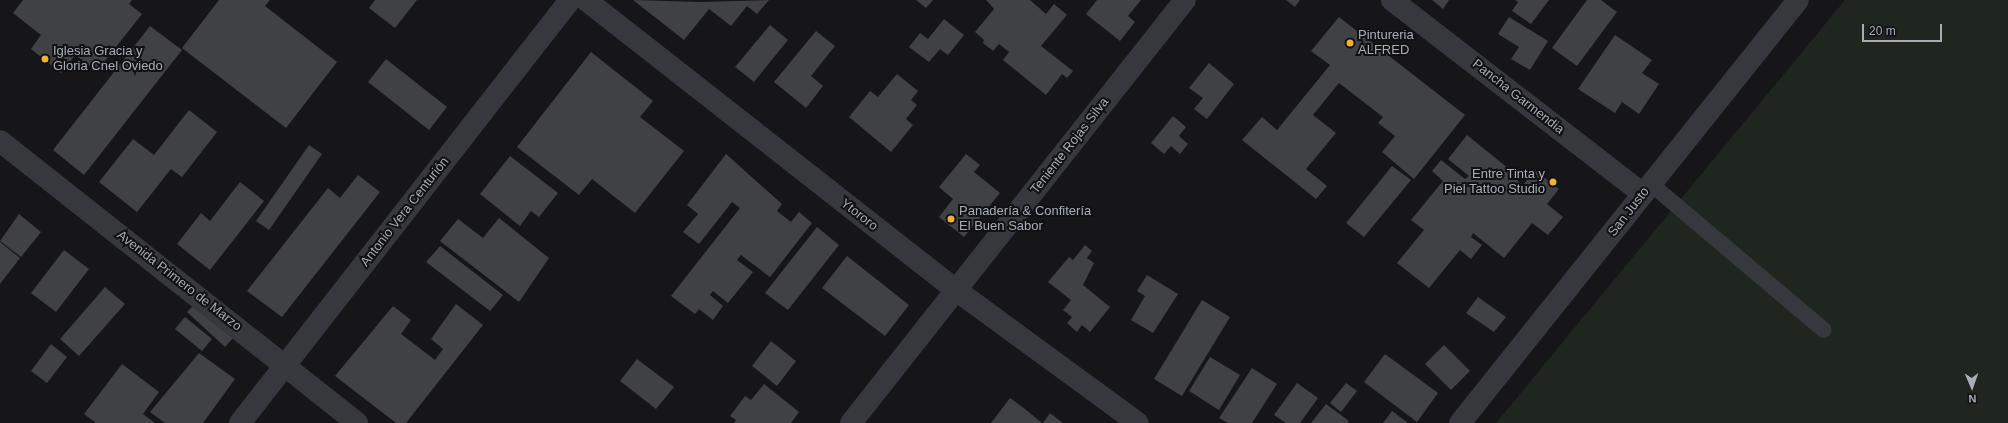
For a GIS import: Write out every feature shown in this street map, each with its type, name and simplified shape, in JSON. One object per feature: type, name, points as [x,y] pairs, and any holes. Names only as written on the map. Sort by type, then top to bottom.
[{"type":"street","name":"Antonio Vera Centurión","points":[[240,423],[570,0]]},
{"type":"street","name":"Ytororo","points":[[586,0],[956,290],[1138,423]]},
{"type":"street","name":"Teniente Rojas Silva","points":[[851,423],[1185,0]]},
{"type":"street","name":"Pancha Garmendia","points":[[1392,0],[1647,189]]},
{"type":"street","name":"San Justo","points":[[1460,423],[1798,0]]},
{"type":"street","name":"Avenida Primero de Marzo","points":[[0,141],[357,423]]},
{"type":"lane","points":[[1647,189],[1824,330]]},
{"type":"shaded area","points":[[1845,0],[2008,0],[2008,423],[1496,423]]},
{"type":"building","points":[[23,0],[132,0],[129,4],[142,14],[97,71],[75,55],[61,73],[31,49],[41,35],[13,13]]},
{"type":"building","points":[[219,0],[270,0],[265,6],[337,62],[286,128],[182,48]]},
{"type":"building","points":[[375,0],[417,0],[395,28],[369,8]]},
{"type":"building","points":[[633,0],[701,2],[769,0],[757,14],[747,6],[731,26],[709,9],[684,40]]},
{"type":"building","points":[[916,0],[933,0],[926,8]]},
{"type":"building","points":[[986,0],[1030,0],[1046,14],[1054,4],[1067,15],[1041,46],[1073,71],[1067,78],[1062,74],[1046,95],[1003,60],[1009,52],[999,44],[993,51],[983,43],[984,40],[975,32],[994,9]]},
{"type":"building","points":[[1097,0],[1141,0],[1128,16],[1135,22],[1120,41],[1086,14]]},
{"type":"building","points":[[1286,0],[1300,0],[1295,7]]},
{"type":"building","points":[[1432,0],[1449,0],[1443,9]]},
{"type":"building","points":[[1515,0],[1549,0],[1531,24],[1512,11],[1518,2]]},
{"type":"building","points":[[1587,0],[1601,0],[1617,12],[1577,66],[1552,48]]},
{"type":"building","points":[[1339,17],[1465,115],[1414,179],[1382,152],[1395,136],[1378,123],[1383,117],[1339,83],[1313,115],[1336,133],[1306,169],[1327,186],[1316,199],[1242,140],[1262,117],[1277,130],[1330,65],[1311,51]]},
{"type":"building","points":[[1509,17],[1548,41],[1530,70],[1511,59],[1519,47],[1498,34]]},
{"type":"building","points":[[944,19],[964,35],[948,55],[940,49],[929,62],[909,47],[920,33],[928,39]]},
{"type":"building","points":[[770,25],[788,40],[754,82],[735,67]]},
{"type":"building","points":[[150,26],[182,50],[84,175],[53,150]]},
{"type":"building","points":[[816,31],[835,46],[811,76],[823,86],[806,108],[774,82]]},
{"type":"building","points":[[1615,35],[1652,60],[1642,73],[1659,84],[1639,114],[1622,102],[1615,113],[1578,89]]},
{"type":"building","points":[[591,52],[653,101],[640,117],[684,151],[635,213],[592,179],[579,195],[517,147]]},
{"type":"building","points":[[386,59],[447,107],[429,130],[368,82]]},
{"type":"building","points":[[1209,63],[1234,84],[1207,119],[1194,109],[1203,98],[1189,88]]},
{"type":"building","points":[[897,74],[918,91],[911,100],[917,105],[906,119],[913,125],[891,152],[849,117],[870,91],[878,97]]},
{"type":"building","points":[[189,110],[217,132],[182,177],[171,169],[137,212],[99,182],[133,139],[154,155]]},
{"type":"building","points":[[1173,116],[1186,127],[1179,136],[1188,144],[1180,154],[1171,146],[1164,154],[1151,143]]},
{"type":"building","points":[[1467,135],[1519,177],[1517,180],[1523,185],[1535,170],[1559,189],[1547,204],[1563,217],[1548,235],[1532,223],[1504,258],[1473,233],[1471,237],[1482,245],[1471,259],[1460,250],[1429,288],[1397,263],[1424,230],[1411,220],[1443,181],[1432,171],[1441,160],[1465,179],[1469,176],[1448,159]]},
{"type":"building","points":[[309,145],[322,154],[269,230],[256,221]]},
{"type":"building","points":[[726,154],[782,204],[777,211],[791,222],[799,212],[812,223],[770,277],[741,255],[737,260],[753,272],[728,303],[713,291],[710,295],[723,306],[713,320],[699,309],[695,314],[671,296],[740,208],[732,202],[699,244],[683,232],[698,214],[687,205]]},
{"type":"building","points":[[966,154],[980,165],[974,172],[1000,193],[964,237],[939,217],[953,199],[939,187]]},
{"type":"building","points":[[510,156],[558,193],[539,217],[531,211],[520,226],[480,194]]},
{"type":"building","points":[[1392,166],[1411,180],[1364,237],[1346,223]]},
{"type":"building","points":[[358,175],[380,192],[282,317],[247,291],[328,188],[340,198]]},
{"type":"building","points":[[240,182],[264,201],[210,270],[177,244],[201,213],[210,221]]},
{"type":"building","points":[[19,214],[41,232],[21,257],[0,241]]},
{"type":"building","points":[[499,218],[549,258],[519,302],[440,241],[458,219],[483,238]]},
{"type":"building","points":[[817,227],[839,245],[788,310],[765,293]]},
{"type":"building","points":[[0,242],[20,258],[0,284]]},
{"type":"building","points":[[1085,245],[1092,251],[1087,258],[1094,263],[1083,285],[1110,307],[1090,332],[1082,325],[1077,332],[1067,323],[1072,317],[1063,310],[1071,300],[1048,282],[1069,257],[1073,260]]},
{"type":"building","points":[[440,246],[503,295],[490,311],[426,262]]},
{"type":"building","points":[[64,250],[89,269],[56,312],[31,293]]},
{"type":"building","points":[[847,256],[909,305],[885,336],[822,288]]},
{"type":"building","points":[[1147,275],[1178,294],[1153,333],[1131,320],[1145,296],[1137,291]]},
{"type":"building","points":[[105,287],[125,304],[79,356],[60,339]]},
{"type":"building","points":[[1478,297],[1506,317],[1494,332],[1466,313]]},
{"type":"building","points":[[1202,300],[1230,317],[1182,396],[1154,379]]},
{"type":"building","points":[[196,303],[234,337],[225,347],[187,312]]},
{"type":"building","points":[[456,304],[483,325],[406,423],[396,423],[335,376],[393,306],[411,320],[401,334],[435,360],[443,349],[431,339]]},
{"type":"building","points":[[185,317],[212,339],[202,351],[175,329]]},
{"type":"building","points":[[771,341],[796,361],[777,386],[752,366]]},
{"type":"building","points":[[51,344],[67,357],[47,383],[31,371]]},
{"type":"building","points":[[1444,345],[1470,371],[1451,390],[1425,364]]},
{"type":"building","points":[[199,353],[235,379],[203,423],[165,423],[150,412]]},
{"type":"building","points":[[1385,354],[1438,393],[1417,422],[1364,382]]},
{"type":"building","points":[[1210,357],[1240,375],[1219,410],[1189,391]]},
{"type":"building","points":[[637,359],[674,387],[656,409],[620,381]]},
{"type":"building","points":[[122,364],[159,392],[143,414],[155,423],[96,423],[84,414]]},
{"type":"building","points":[[1252,368],[1277,384],[1252,423],[1228,423],[1219,418]]},
{"type":"building","points":[[1297,383],[1318,398],[1300,423],[1286,423],[1274,415]]},
{"type":"building","points":[[1346,383],[1357,391],[1341,412],[1330,403]]},
{"type":"building","points":[[764,384],[799,412],[791,423],[734,423],[736,420],[730,416],[745,396],[751,400]]},
{"type":"building","points":[[1010,398],[1025,409],[1042,423],[991,423]]},
{"type":"building","points":[[1326,404],[1349,421],[1347,423],[1311,423]]},
{"type":"building","points":[[1392,411],[1408,423],[1383,423]]},
{"type":"building","points":[[1050,413],[1063,423],[1043,423]]},
{"type":"place","name":"Pintureria ALFRED","points":[[1350,43]]},
{"type":"place","name":"Iglesia Gracia y Gloria Cnel Oviedo","points":[[45,59]]},
{"type":"place","name":"Entre Tinta y Piel Tattoo Studio","points":[[1553,182]]},
{"type":"place","name":"Panadería & Confitería El Buen Sabor","points":[[951,219]]}]
